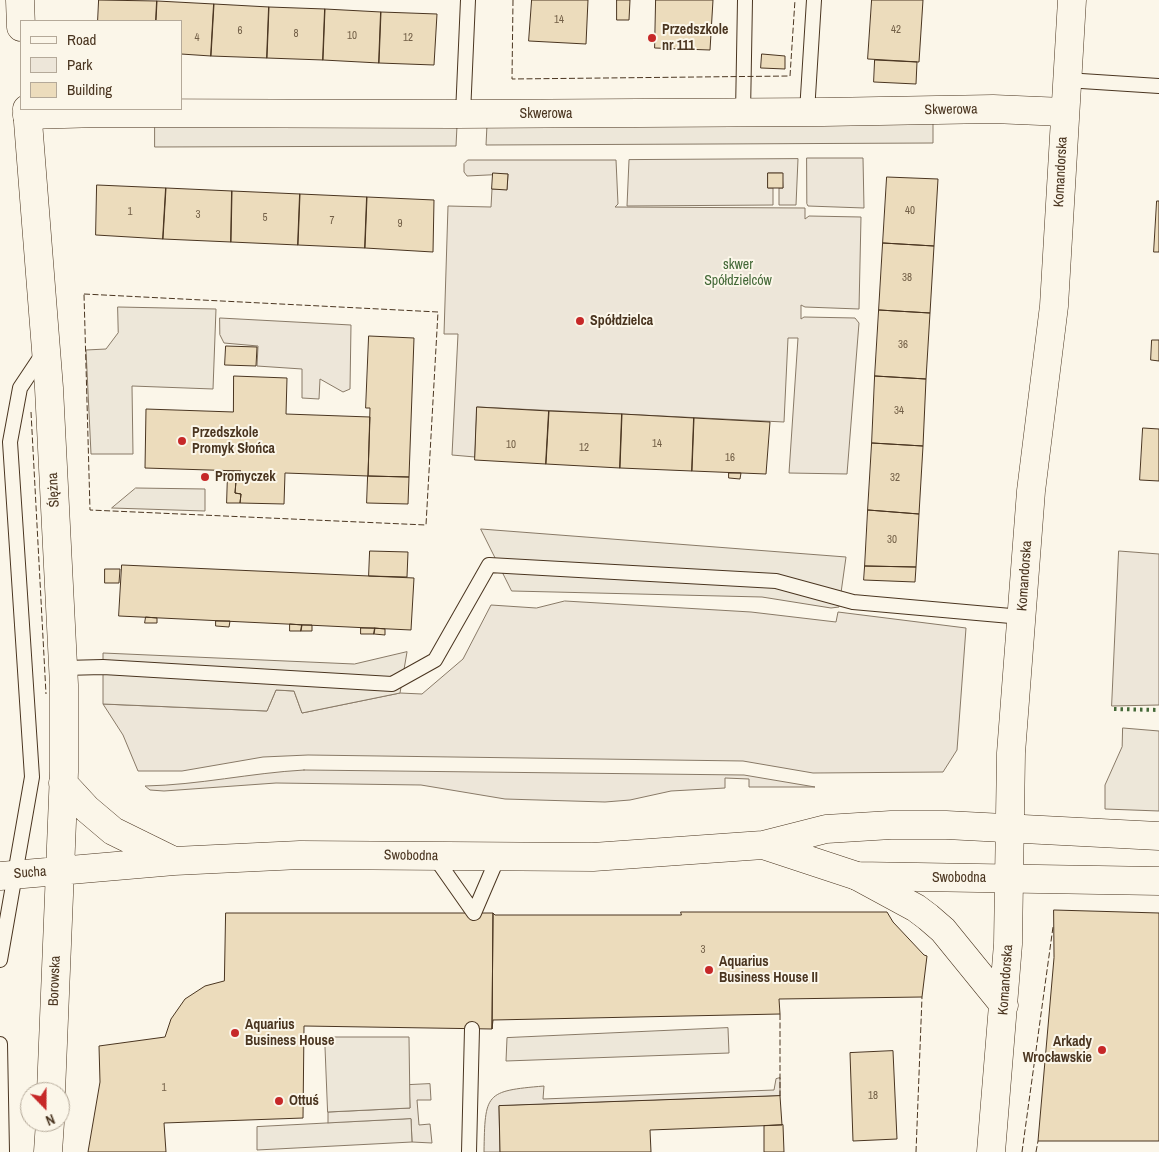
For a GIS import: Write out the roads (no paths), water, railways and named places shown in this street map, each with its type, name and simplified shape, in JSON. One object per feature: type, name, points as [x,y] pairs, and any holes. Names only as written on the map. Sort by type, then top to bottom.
[{"type":"street","points":[[20,0],[21,20]]},
{"type":"street","name":"Komandorska","points":[[992,1152],[1004,1005],[1011,754],[1031,491],[1054,306],[1072,0]]},
{"type":"street","name":"Skwerowa","points":[[27,112],[463,114],[743,113],[993,109],[1064,112]]},
{"type":"street","name":"Ślężna","points":[[27,112],[46,350],[64,668],[60,871]]},
{"type":"street","points":[[63,783],[87,809],[113,830],[174,861]]},
{"type":"street","name":"Swobodna","points":[[60,871],[174,861],[310,855],[593,857],[763,845],[826,829],[946,825],[1159,836]]},
{"type":"street","name":"Swobodna","points":[[763,845],[857,876],[1159,881]]},
{"type":"street","name":"Sucha","points":[[7,875],[60,871]]},
{"type":"street","name":"Borowska","points":[[51,1082],[60,871]]},
{"type":"street","points":[[857,876],[916,908],[943,930],[1004,1005]]},
{"type":"street","points":[[48,1152],[49,1132]]},
{"type":"lane","points":[[463,114],[468,0]]},
{"type":"lane","points":[[743,113],[745,0]]},
{"type":"lane","points":[[807,112],[814,0]]},
{"type":"lane","points":[[1066,80],[1159,86]]},
{"type":"lane","points":[[0,960],[7,875],[32,777],[10,442],[20,388],[46,350]]},
{"type":"lane","points":[[64,668],[103,667],[392,684],[435,660],[489,565],[776,580],[852,602],[1022,617]]},
{"type":"lane","points":[[434,856],[474,913],[498,857]]},
{"type":"lane","points":[[468,1152],[472,1029]]},
{"type":"lane","points":[[0,1044],[2,1152]]},
{"type":"place","name":"Przedszkole nr 111","points":[[652,38]]},
{"type":"place","name":"Spółdzielca","points":[[580,321]]},
{"type":"place","name":"Przedszkole Promyk Słońca","points":[[182,441]]},
{"type":"place","name":"Promyczek","points":[[205,477]]},
{"type":"place","name":"Aquarius Business House II","points":[[709,970]]},
{"type":"place","name":"Aquarius Business House","points":[[235,1033]]},
{"type":"place","name":"Arkady Wrocławskie","points":[[1102,1050]]},
{"type":"place","name":"Ottuś","points":[[279,1101]]},
{"type":"park label","name":"skwer Spółdzielców","points":[[738,274]]}]
